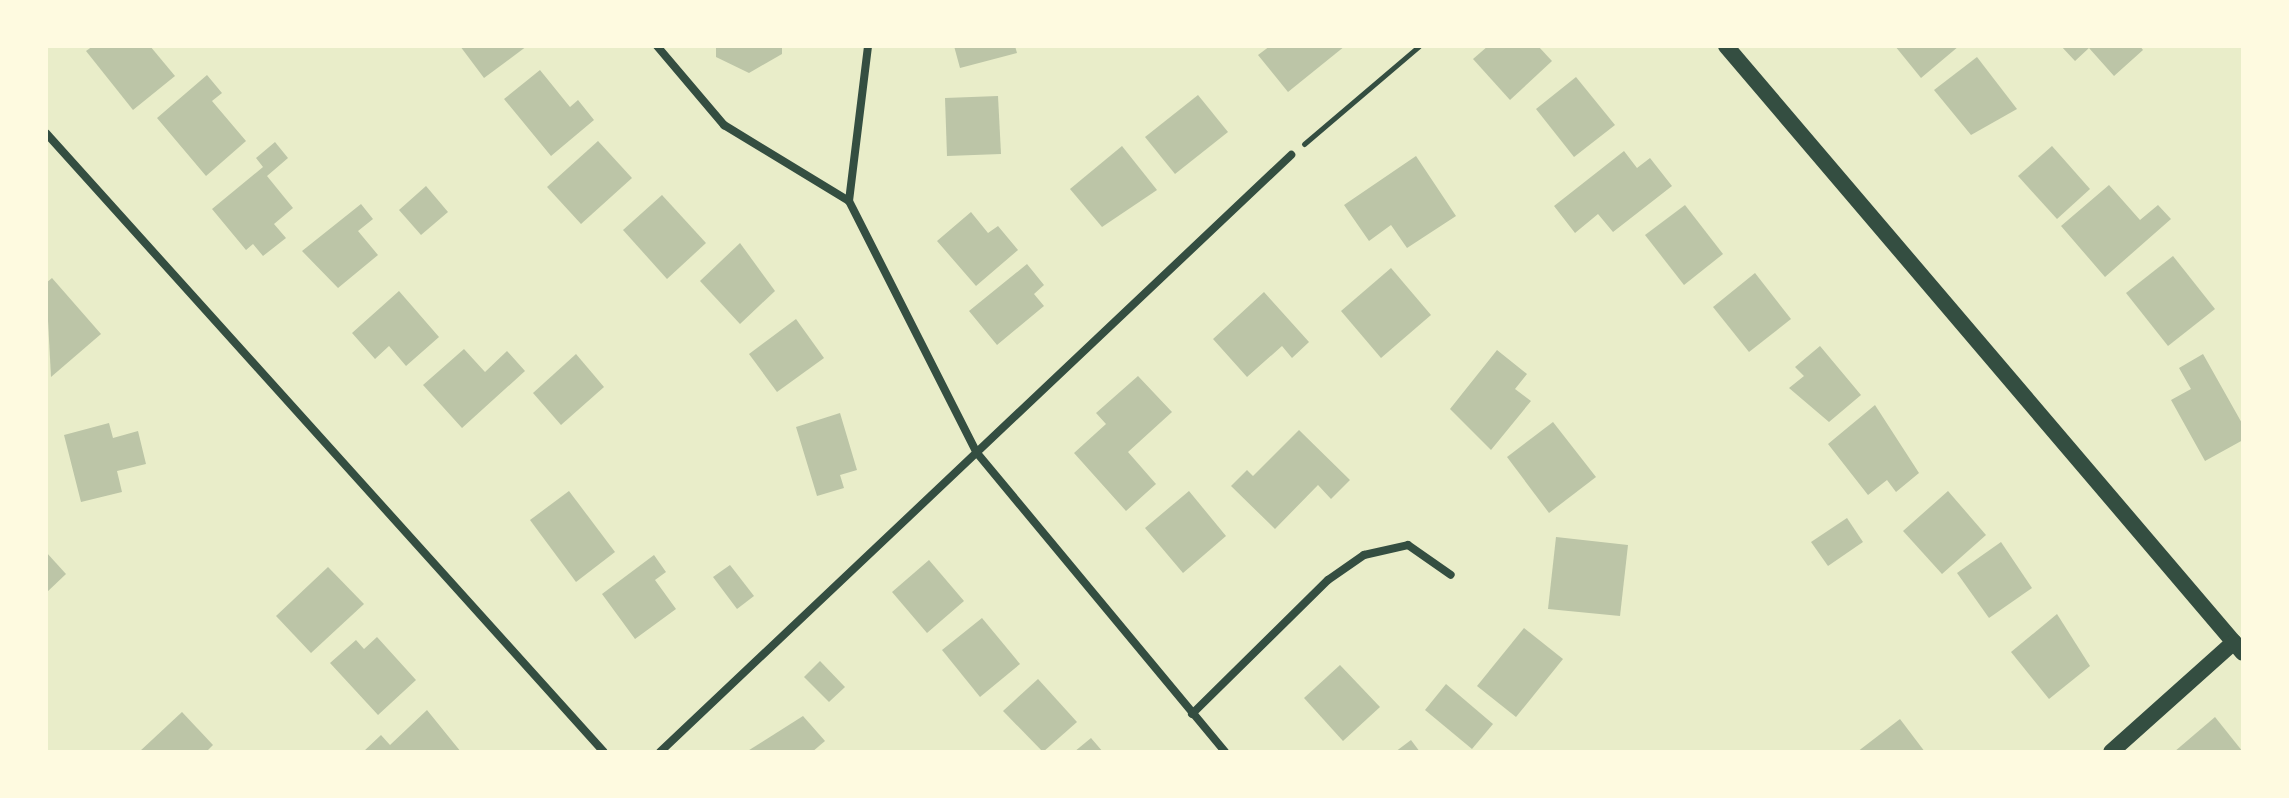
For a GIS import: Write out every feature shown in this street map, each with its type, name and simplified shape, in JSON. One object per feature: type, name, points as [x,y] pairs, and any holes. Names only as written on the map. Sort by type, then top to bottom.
[{"type":"main road","points":[[1726,46],[2238,648],[2111,752]]},
{"type":"street","points":[[657,46],[724,125],[849,201],[977,453],[1225,752]]},
{"type":"street","points":[[849,201],[868,46]]},
{"type":"street","points":[[46,133],[604,752]]},
{"type":"street","points":[[660,752],[1291,155]]},
{"type":"street","points":[[1192,714],[1328,580],[1364,555],[1408,545],[1451,575]]},
{"type":"path","points":[[1291,155],[1419,46]]},
{"type":"building","points":[[93,46],[150,46],[175,76],[133,110],[86,51]]},
{"type":"building","points":[[460,46],[527,46],[484,78]]},
{"type":"building","points":[[716,46],[782,46],[782,54],[749,73],[716,57]]},
{"type":"building","points":[[954,46],[1015,46],[1017,53],[960,68]]},
{"type":"building","points":[[1270,46],[1345,46],[1288,92],[1258,55]]},
{"type":"building","points":[[1488,46],[1538,46],[1552,61],[1510,100],[1473,59]]},
{"type":"building","points":[[1895,46],[1959,46],[1921,78]]},
{"type":"building","points":[[2061,46],[2140,46],[2143,50],[2114,76],[2089,48],[2075,61]]},
{"type":"building","points":[[1977,57],[2017,109],[1971,135],[1934,90]]},
{"type":"building","points":[[540,70],[570,107],[578,100],[594,120],[551,156],[504,99]]},
{"type":"building","points":[[207,75],[222,93],[212,101],[246,141],[206,176],[157,118]]},
{"type":"building","points":[[1576,77],[1615,125],[1574,157],[1536,109]]},
{"type":"building","points":[[1198,95],[1228,132],[1175,174],[1145,137]]},
{"type":"building","points":[[998,96],[1001,154],[947,156],[945,98]]},
{"type":"building","points":[[598,141],[632,178],[581,224],[547,187]]},
{"type":"building","points":[[275,142],[288,158],[267,176],[293,208],[274,224],[286,238],[263,256],[253,244],[246,250],[212,209],[263,167],[256,158]]},
{"type":"building","points":[[1122,146],[1157,190],[1102,227],[1070,189]]},
{"type":"building","points":[[2052,146],[2090,189],[2057,219],[2018,176]]},
{"type":"building","points":[[1624,151],[1637,168],[1650,158],[1672,186],[1613,232],[1598,214],[1575,233],[1554,206]]},
{"type":"building","points":[[1416,156],[1456,216],[1407,248],[1391,225],[1369,241],[1344,205]]},
{"type":"building","points":[[2109,185],[2140,220],[2158,205],[2171,219],[2105,277],[2061,226]]},
{"type":"building","points":[[426,186],[448,212],[421,235],[399,210]]},
{"type":"building","points":[[662,195],[706,243],[667,279],[623,230]]},
{"type":"building","points":[[361,204],[373,219],[358,231],[378,255],[338,288],[302,251]]},
{"type":"building","points":[[1685,205],[1723,254],[1684,285],[1645,235]]},
{"type":"building","points":[[971,212],[988,233],[998,226],[1018,250],[976,286],[937,241]]},
{"type":"building","points":[[740,243],[775,291],[740,324],[700,281]]},
{"type":"building","points":[[2173,256],[2215,309],[2168,346],[2126,293]]},
{"type":"building","points":[[1027,264],[1044,285],[1034,294],[1044,306],[997,345],[969,311]]},
{"type":"building","points":[[1391,268],[1431,315],[1381,358],[1341,311]]},
{"type":"building","points":[[1755,273],[1791,319],[1749,352],[1713,307]]},
{"type":"building","points":[[52,278],[101,334],[51,377],[46,283]]},
{"type":"building","points":[[399,291],[439,337],[406,366],[389,346],[375,359],[352,333]]},
{"type":"building","points":[[1264,292],[1309,342],[1292,358],[1282,346],[1247,377],[1213,339]]},
{"type":"building","points":[[796,319],[824,358],[777,392],[749,354]]},
{"type":"building","points":[[1820,346],[1861,395],[1829,422],[1789,388],[1804,376],[1795,367]]},
{"type":"building","points":[[464,349],[485,372],[507,351],[525,371],[462,428],[423,385]]},
{"type":"building","points":[[1497,350],[1527,374],[1515,389],[1531,401],[1491,450],[1450,409]]},
{"type":"building","points":[[576,354],[604,387],[561,425],[533,393]]},
{"type":"building","points":[[2203,354],[2243,425],[2243,440],[2205,461],[2171,400],[2191,389],[2179,368]]},
{"type":"building","points":[[1138,376],[1172,412],[1128,452],[1156,484],[1126,511],[1074,453],[1106,424],[1096,413]]},
{"type":"building","points":[[1875,405],[1919,473],[1896,492],[1887,480],[1868,495],[1828,444]]},
{"type":"building","points":[[840,413],[857,470],[840,475],[844,488],[817,496],[796,427]]},
{"type":"building","points":[[1553,422],[1596,477],[1549,513],[1507,457]]},
{"type":"building","points":[[109,423],[113,438],[138,431],[146,464],[117,471],[122,492],[81,502],[64,435]]},
{"type":"building","points":[[1299,430],[1350,480],[1331,499],[1318,485],[1275,529],[1231,486],[1247,470],[1253,476]]},
{"type":"building","points":[[569,491],[615,552],[576,582],[530,520]]},
{"type":"building","points":[[1189,491],[1226,536],[1183,573],[1145,528]]},
{"type":"building","points":[[1948,491],[1986,535],[1942,574],[1903,531]]},
{"type":"building","points":[[1847,518],[1863,542],[1828,566],[1811,542]]},
{"type":"building","points":[[1556,537],[1628,545],[1620,616],[1548,609]]},
{"type":"building","points":[[2001,542],[2032,588],[1989,618],[1957,573]]},
{"type":"building","points":[[46,552],[66,574],[46,593]]},
{"type":"building","points":[[654,555],[666,572],[655,580],[676,609],[635,639],[602,594]]},
{"type":"building","points":[[929,560],[964,601],[927,633],[892,592]]},
{"type":"building","points":[[730,565],[754,596],[737,609],[713,577]]},
{"type":"building","points":[[328,567],[364,604],[311,653],[276,616]]},
{"type":"building","points":[[2057,614],[2090,666],[2049,699],[2011,652]]},
{"type":"building","points":[[982,618],[1020,664],[980,697],[942,650]]},
{"type":"building","points":[[1524,628],[1563,659],[1516,717],[1477,686]]},
{"type":"building","points":[[377,637],[416,680],[378,715],[330,663],[356,640],[364,649]]},
{"type":"building","points":[[820,661],[845,687],[829,702],[804,677]]},
{"type":"building","points":[[1340,665],[1380,707],[1343,741],[1304,698]]},
{"type":"building","points":[[1038,679],[1077,722],[1043,752],[1003,711]]},
{"type":"building","points":[[1446,684],[1493,724],[1472,749],[1425,710]]},
{"type":"building","points":[[427,710],[461,752],[363,752],[381,735],[390,745]]},
{"type":"building","points":[[182,712],[213,745],[206,752],[139,752]]},
{"type":"building","points":[[803,716],[825,741],[812,752],[746,752]]},
{"type":"building","points":[[2215,717],[2243,752],[2174,752]]},
{"type":"building","points":[[1900,719],[1925,752],[1857,752]]},
{"type":"building","points":[[1091,738],[1103,752],[1074,752]]},
{"type":"building","points":[[1411,740],[1420,752],[1395,752]]}]
